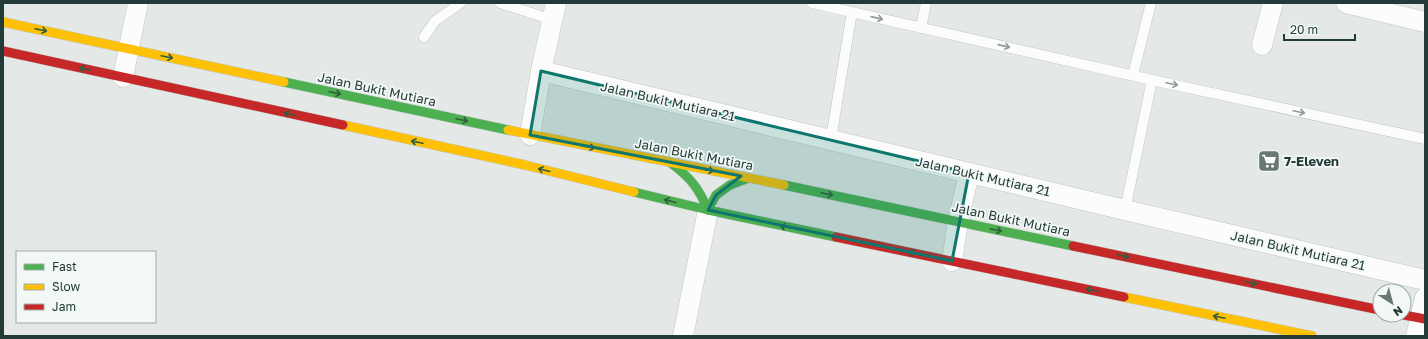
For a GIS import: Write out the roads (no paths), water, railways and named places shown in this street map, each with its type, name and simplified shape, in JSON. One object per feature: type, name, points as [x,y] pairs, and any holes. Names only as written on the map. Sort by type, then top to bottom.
[{"type":"street","points":[[123,78],[138,3]]},
{"type":"street","points":[[1262,45],[1273,3]]},
{"type":"street","points":[[1346,3],[1425,22]]},
{"type":"street","points":[[530,135],[541,70],[554,12]]},
{"type":"street","name":"Jalan Bukit Mutiara","points":[[3,22],[530,135],[748,178],[1372,308]]},
{"type":"street","points":[[3,51],[525,166],[708,210],[1312,336]]},
{"type":"street","name":"Jalan Bukit Mutiara 21","points":[[541,70],[1125,210],[1425,280]]},
{"type":"street","points":[[669,162],[687,175],[700,190],[708,210]]},
{"type":"street","points":[[952,261],[958,222],[969,172]]},
{"type":"street","points":[[683,336],[708,210],[716,195],[730,185],[748,178]]},
{"type":"street","points":[[1416,322],[1425,298]]},
{"type":"lane","points":[[424,37],[435,21],[461,3]]},
{"type":"lane","points":[[500,3],[554,12]]},
{"type":"lane","points":[[812,3],[1152,80],[1425,139]]},
{"type":"lane","points":[[921,28],[926,3]]},
{"type":"lane","points":[[1133,75],[1151,3]]},
{"type":"lane","points":[[831,140],[852,12]]},
{"type":"lane","points":[[1125,210],[1152,80]]},
{"type":"place","name":"7-Eleven","points":[[1269,161]]}]
